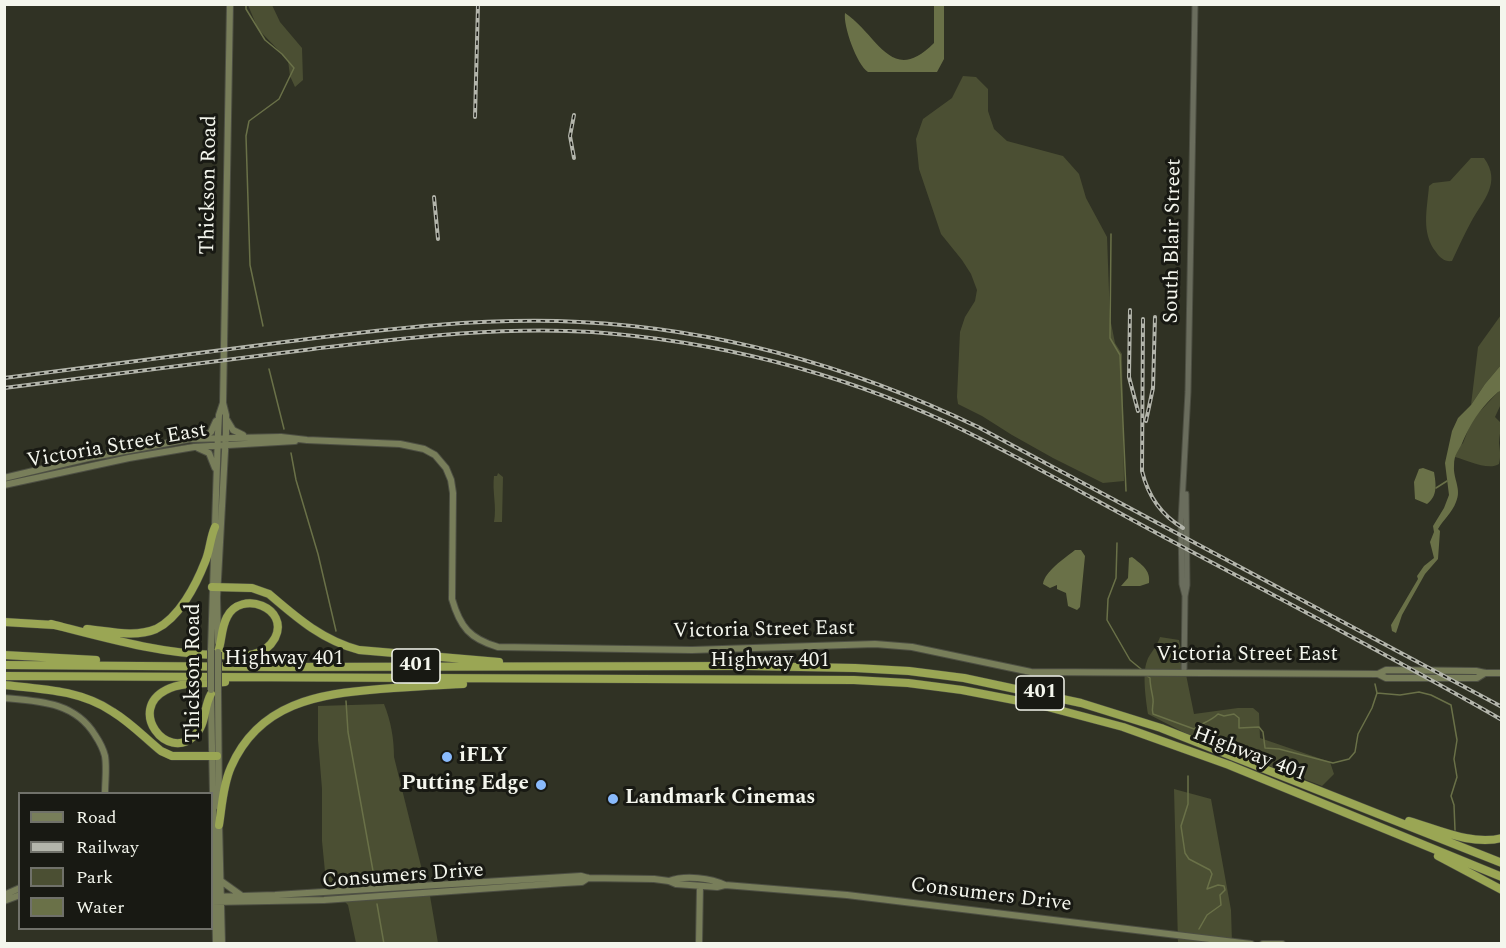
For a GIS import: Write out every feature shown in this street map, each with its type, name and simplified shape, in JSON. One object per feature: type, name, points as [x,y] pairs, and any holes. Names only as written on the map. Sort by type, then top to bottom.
[{"type":"highway","points":[[4,622],[51,624],[119,632],[156,629],[168,621],[190,592],[206,561],[215,527]]},
{"type":"highway","points":[[215,586],[261,590],[318,634],[340,645],[359,650],[557,666]]},
{"type":"highway","points":[[51,624],[170,652],[250,655],[268,648],[274,640],[278,631],[275,615],[262,604],[252,602],[235,607],[227,616],[214,651]]},
{"type":"highway","points":[[4,655],[169,665]]},
{"type":"highway","name":"Highway 401","points":[[4,665],[855,668],[909,671],[964,678],[1081,703],[1161,728],[1502,863]]},
{"type":"highway","name":"Highway 401","points":[[4,676],[854,680],[908,683],[962,690],[1040,705],[1123,727],[1229,765],[1502,877]]},
{"type":"highway","points":[[213,692],[201,728],[191,739],[180,742],[167,741],[151,725],[149,717],[152,705],[166,690],[183,685],[256,678]]},
{"type":"highway","points":[[219,825],[225,783],[237,754],[259,727],[288,706],[315,697],[352,691],[533,679]]},
{"type":"highway","points":[[4,685],[52,690],[84,697],[114,712],[165,753],[172,756],[215,756]]},
{"type":"highway","points":[[1373,811],[1476,840],[1490,841],[1502,838]]},
{"type":"highway","points":[[1396,834],[1502,890]]},
{"type":"main road","name":"Thickson Road","points":[[222,944],[222,918],[216,902],[221,881],[213,692],[217,442],[223,403],[230,4]]},
{"type":"main road","name":"Thickson Road","points":[[215,586],[224,470],[225,442],[222,415]]},
{"type":"main road","points":[[199,439],[211,432],[222,415],[233,430],[249,437]]},
{"type":"main road","name":"Victoria Street East","points":[[225,442],[249,437],[281,437],[400,444],[424,449],[440,460],[451,480],[453,493],[452,599],[456,614],[476,639],[498,647],[692,651],[875,644],[912,647],[1031,672],[1378,674],[1386,678],[1477,678],[1485,673],[1502,673]]},
{"type":"main road","name":"Victoria Street East","points":[[4,478],[189,439],[245,444],[307,440]]},
{"type":"main road","name":"Victoria Street East","points":[[4,485],[217,442]]},
{"type":"main road","points":[[224,470],[232,451],[245,444]]},
{"type":"main road","points":[[117,461],[119,456],[142,451],[145,447]]},
{"type":"main road","points":[[194,447],[209,453],[216,472]]},
{"type":"main road","points":[[4,698],[41,701],[62,706],[74,712],[91,728],[105,754],[105,792]]},
{"type":"main road","name":"Thickson Road","points":[[215,756],[213,876],[216,902],[216,944]]},
{"type":"main road","name":"Consumers Drive","points":[[216,902],[242,896],[581,876],[669,881],[678,878],[718,881],[726,885],[930,904],[1251,944]]},
{"type":"main road","name":"Consumers Drive","points":[[216,902],[324,900],[564,884],[582,882],[588,878]]},
{"type":"main road","points":[[221,881],[242,896]]},
{"type":"main road","name":"Consumers Drive","points":[[669,881],[676,884],[717,888],[726,885]]},
{"type":"main road","points":[[699,886],[699,944]]},
{"type":"main road","points":[[4,895],[18,889]]},
{"type":"main road","points":[[222,918],[228,907],[237,902]]},
{"type":"main road","points":[[1263,944],[1282,944]]},
{"type":"street","name":"South Blair Street","points":[[1184,672],[1185,596],[1182,576],[1181,522],[1188,392],[1195,4]]},
{"type":"green space","points":[[248,5],[272,5],[280,22],[302,48],[303,80],[295,87],[290,76],[288,60],[258,29]]},
{"type":"green space","points":[[963,76],[976,77],[988,89],[988,111],[994,129],[1007,141],[1063,156],[1079,174],[1086,198],[1107,237],[1110,318],[1115,343],[1122,354],[1124,481],[1103,483],[1053,458],[958,404],[960,332],[965,317],[975,301],[977,290],[962,260],[941,234],[919,169],[916,139],[923,119],[952,98]]},
{"type":"green space","points":[[1471,158],[1484,158],[1489,167],[1491,183],[1452,261],[1447,261],[1438,254],[1428,237],[1426,221],[1429,186],[1433,183],[1450,181]]},
{"type":"green space","points":[[1501,315],[1501,365],[1471,405],[1478,347]]},
{"type":"green space","points":[[1501,391],[1501,404],[1495,417],[1501,423],[1499,464],[1483,466],[1455,457],[1456,450],[1463,443],[1472,420]]},
{"type":"green space","points":[[498,473],[503,477],[502,522],[494,522],[494,476]]},
{"type":"green space","points":[[1160,637],[1179,640],[1194,714],[1253,708],[1259,713],[1260,738],[1330,762],[1334,774],[1322,786],[1189,735],[1148,714],[1145,687],[1146,666]]},
{"type":"green space","points":[[384,704],[392,730],[394,757],[429,890],[438,943],[356,943],[348,905],[326,882],[322,841],[318,706]]},
{"type":"green space","points":[[1174,789],[1211,799],[1231,910],[1232,943],[1178,943]]},
{"type":"water","points":[[934,5],[944,5],[944,59],[937,72],[868,72],[859,62],[846,27],[845,13],[886,53],[907,60],[919,55],[934,43]]},
{"type":"water","points":[[1501,365],[1501,391],[1478,414],[1456,455],[1454,471],[1458,497],[1452,510],[1438,529],[1440,531],[1438,559],[1425,574],[1402,615],[1396,633],[1392,631],[1391,625],[1418,579],[1417,576],[1434,558],[1430,542],[1434,532],[1433,526],[1449,495],[1445,463],[1452,431],[1458,418],[1471,405]]},
{"type":"water","points":[[1419,469],[1434,472],[1435,481],[1435,494],[1427,504],[1415,499],[1414,482]]},
{"type":"water","points":[[1075,550],[1081,550],[1085,556],[1080,607],[1077,610],[1068,606],[1066,593],[1057,589],[1057,585],[1050,588],[1043,584],[1047,574]]},
{"type":"water","points":[[1132,557],[1147,571],[1149,583],[1140,586],[1121,586],[1128,578],[1129,558]]},
{"type":"waterway","points":[[246,4],[246,9],[265,40],[294,68],[279,99],[249,121],[246,136],[250,265],[263,326]]},
{"type":"waterway","points":[[1111,234],[1110,338],[1120,355],[1126,491]]},
{"type":"waterway","points":[[269,369],[284,429]]},
{"type":"waterway","points":[[291,453],[336,631]]},
{"type":"waterway","points":[[1436,488],[1447,481]]},
{"type":"waterway","points":[[1117,543],[1116,578],[1108,599],[1107,620],[1130,660],[1141,669]]},
{"type":"waterway","points":[[1147,676],[1150,678],[1153,714],[1194,729],[1218,714],[1224,716],[1234,714],[1239,718],[1239,728],[1259,727],[1263,732],[1265,748],[1279,749],[1333,763],[1349,759],[1355,752],[1358,734],[1377,693],[1375,684]]},
{"type":"waterway","points":[[1377,693],[1400,695],[1419,692],[1451,705],[1457,740],[1454,759],[1457,777],[1451,796],[1454,805],[1455,830]]},
{"type":"waterway","points":[[346,701],[348,732],[375,882]]},
{"type":"waterway","points":[[1188,776],[1188,804],[1181,826],[1185,853],[1189,859],[1210,870],[1212,874],[1207,889],[1218,885],[1224,886],[1225,890],[1220,895],[1221,905],[1207,915],[1199,929]]},
{"type":"waterway","points":[[377,904],[384,944]]},
{"type":"railway","points":[[475,117],[478,4]]},
{"type":"railway","points":[[574,115],[570,136],[574,158]]},
{"type":"railway","points":[[434,197],[438,239]]},
{"type":"railway","points":[[1130,310],[1129,377],[1138,411]]},
{"type":"railway","points":[[1146,421],[1153,388],[1155,317]]},
{"type":"railway","points":[[1143,319],[1142,471],[1148,489],[1162,511],[1183,528]]},
{"type":"railway","points":[[4,378],[364,332],[508,321],[580,322],[632,326],[734,342],[834,369],[883,386],[978,427],[1502,707]]},
{"type":"railway","points":[[4,388],[348,345],[487,332],[592,332],[638,336],[728,351],[817,373],[904,404],[946,422],[1034,466],[1502,720]]},
{"type":"place","name":"iFLY","points":[[447,757]]},
{"type":"place","name":"Putting Edge","points":[[541,785]]},
{"type":"place","name":"Landmark Cinemas","points":[[613,799]]}]
